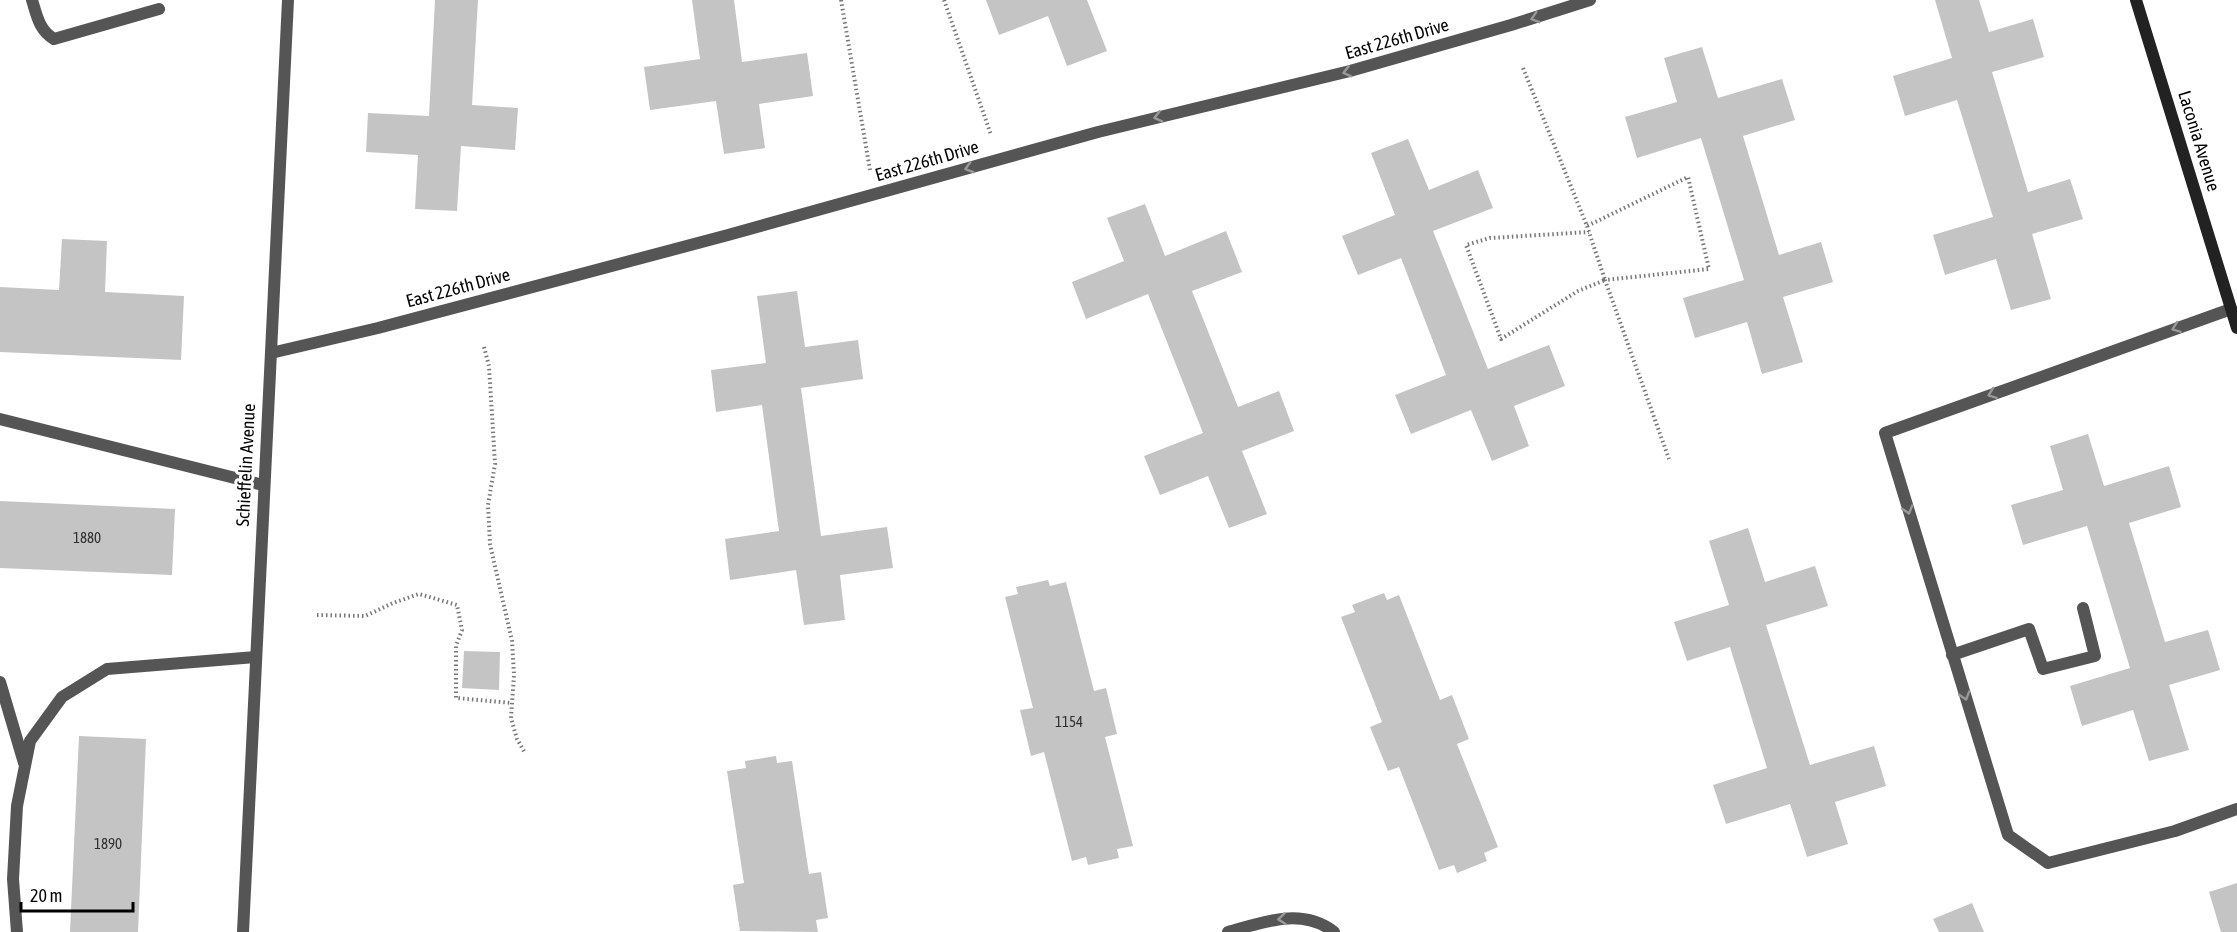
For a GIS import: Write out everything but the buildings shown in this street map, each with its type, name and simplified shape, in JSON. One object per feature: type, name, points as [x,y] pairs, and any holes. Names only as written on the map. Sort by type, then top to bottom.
[{"type":"street","points":[[32,0],[40,25],[46,34],[54,39],[159,9]]},
{"type":"street","name":"Schieffelin Avenue","points":[[243,932],[288,0]]},
{"type":"street","name":"East 226th Drive","points":[[271,353],[378,328],[728,236],[1098,132],[1350,71],[1590,0]]},
{"type":"street","name":"Laconia Avenue","points":[[2136,0],[2234,308],[2237,328]]},
{"type":"street","points":[[2234,308],[1884,433],[2008,835],[2048,862],[2175,831],[2237,809]]},
{"type":"street","points":[[0,419],[263,485]]},
{"type":"street","points":[[1952,655],[2029,629],[2043,669],[2095,656],[2083,608]]},
{"type":"street","points":[[15,930],[13,879],[17,806],[30,741],[62,697],[107,669],[256,657]]},
{"type":"street","points":[[0,682],[25,767]]},
{"type":"street","points":[[1228,932],[1268,920],[1301,917],[1326,926],[1334,932]]},
{"type":"path","points":[[841,0],[861,125],[875,194]]},
{"type":"path","points":[[944,0],[999,159]]},
{"type":"path","points":[[1523,68],[1587,226],[1669,459]]},
{"type":"path","points":[[1587,226],[1688,177],[1709,269],[1605,280],[1578,291],[1501,339],[1466,245],[1490,238],[1589,232]]},
{"type":"path","points":[[484,347],[489,366],[495,464],[488,505],[490,544],[512,641],[514,675],[511,718],[517,739],[525,753]]},
{"type":"path","points":[[317,615],[365,616],[419,594],[457,605],[462,630],[456,646],[456,698],[512,703]]}]
